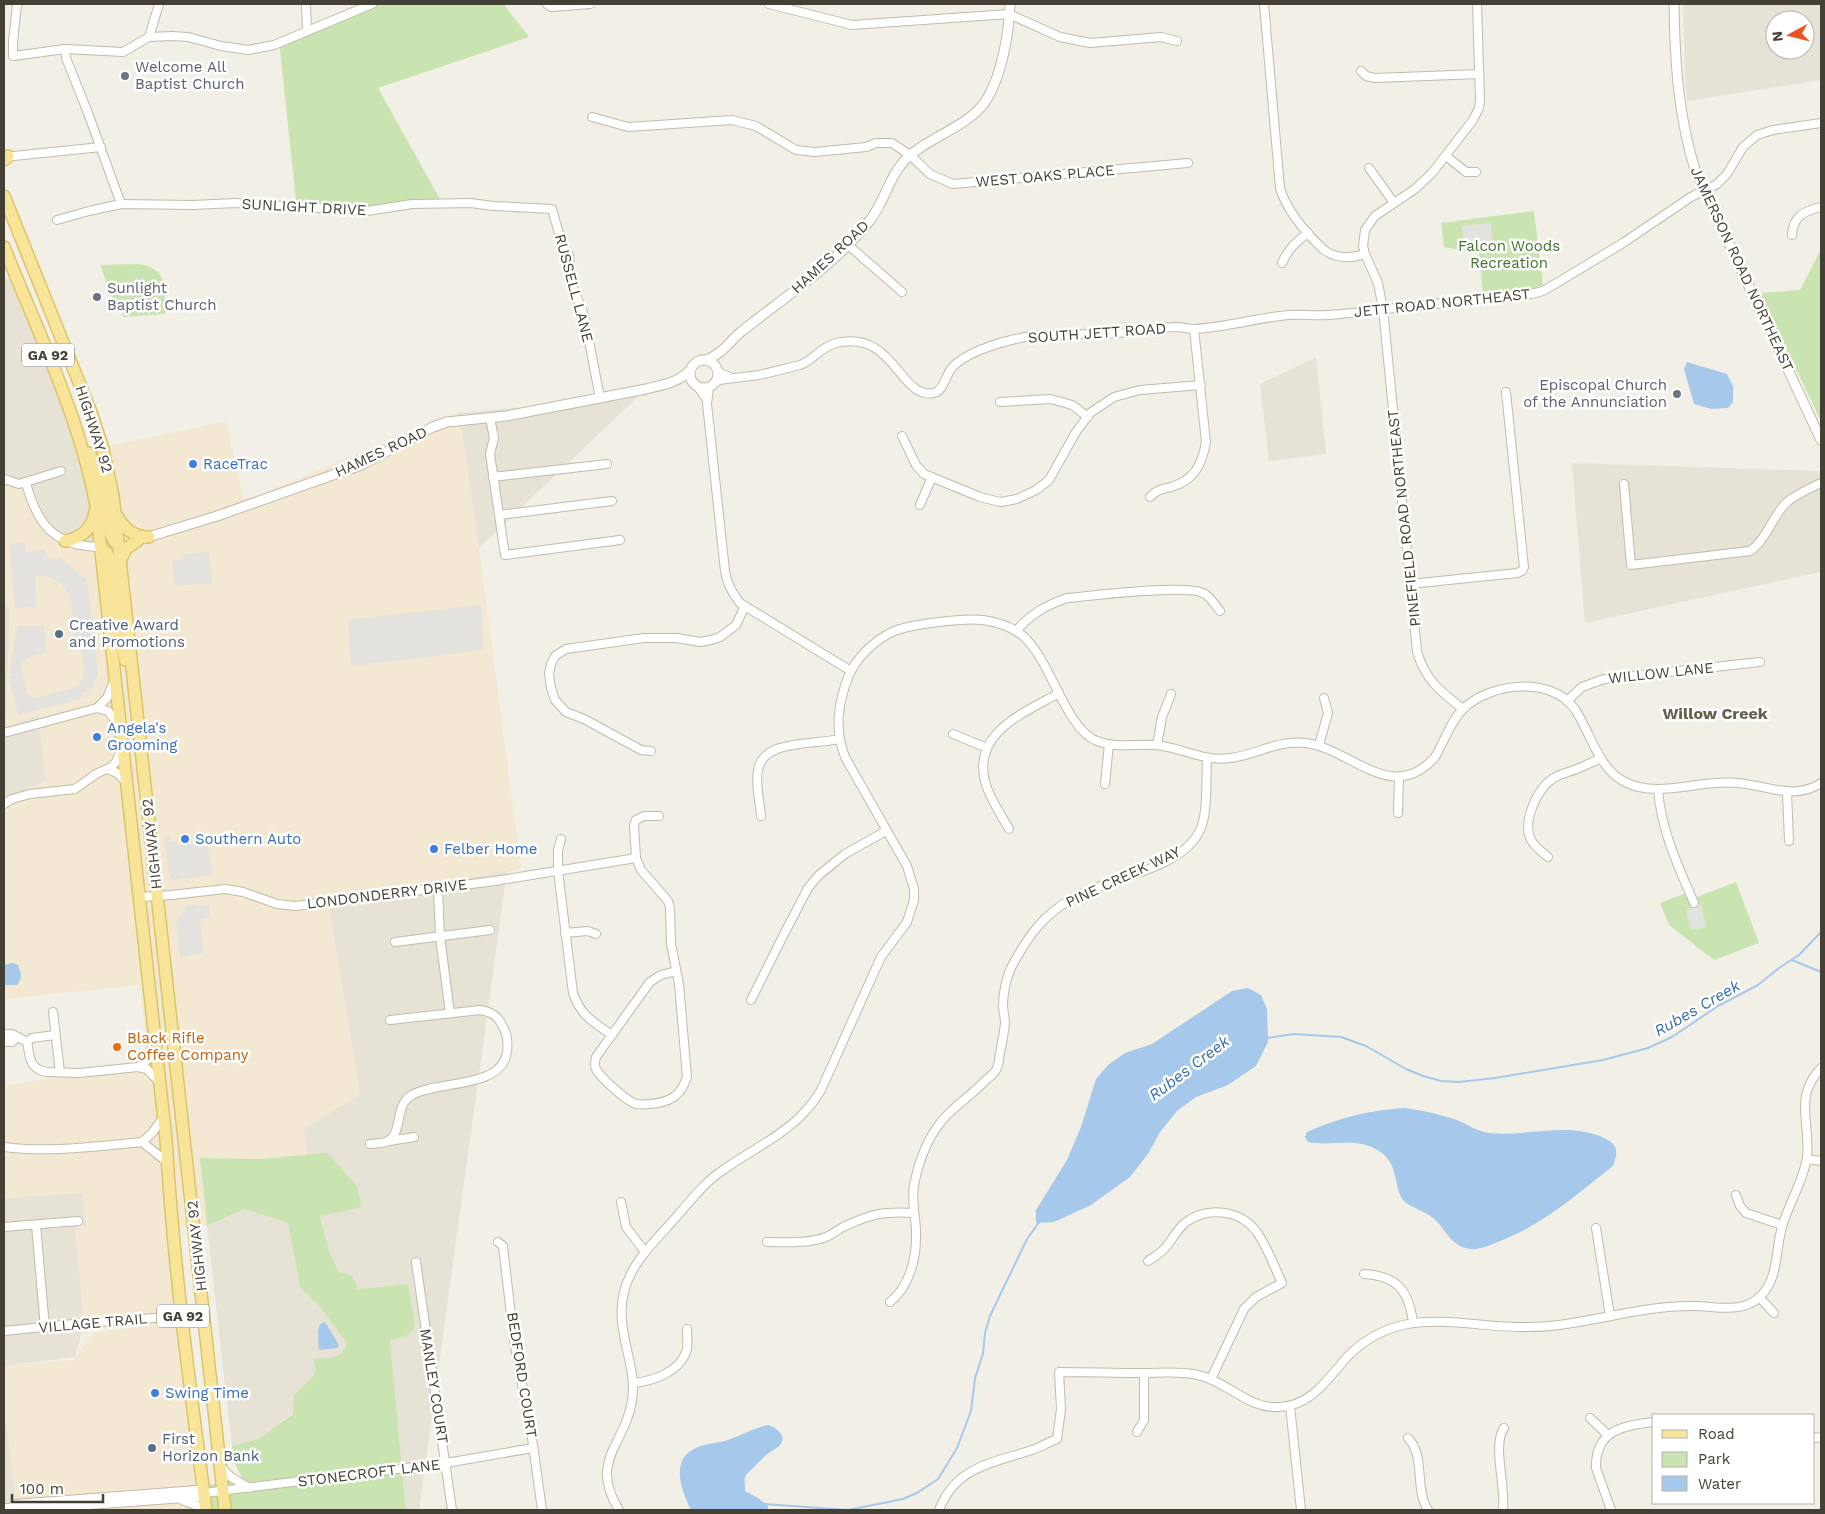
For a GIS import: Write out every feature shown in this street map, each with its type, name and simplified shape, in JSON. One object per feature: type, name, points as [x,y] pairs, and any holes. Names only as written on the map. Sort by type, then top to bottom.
[{"type":"main road","name":"HIGHWAY 92","points":[[4,196],[94,421],[109,473],[116,514],[225,1510]]},
{"type":"main road","name":"HIGHWAY 92","points":[[4,247],[80,439],[89,470],[96,506],[155,1040],[183,1316],[206,1510]]},
{"type":"main road","points":[[80,439],[98,470],[108,529],[112,538],[119,545]]},
{"type":"main road","points":[[66,541],[86,533],[92,522],[96,506]]},
{"type":"main road","points":[[116,514],[121,523],[131,532],[144,538]]},
{"type":"main road","points":[[121,559],[130,546],[144,538]]},
{"type":"main road","points":[[100,547],[107,554],[111,564],[126,666],[134,687]]},
{"type":"street","points":[[17,4],[13,56],[66,49],[123,52],[149,37],[188,37],[221,46],[248,50],[274,45],[372,4]]},
{"type":"street","points":[[149,37],[159,4]]},
{"type":"street","points":[[306,4],[307,31]]},
{"type":"street","points":[[547,4],[551,7],[590,4]]},
{"type":"street","points":[[769,4],[852,25],[1009,14],[1060,37],[1090,43],[1161,37],[1177,40]]},
{"type":"street","name":"HAMES ROAD","points":[[707,360],[721,352],[739,333],[796,291],[847,244],[872,217],[883,200],[895,174],[910,155],[965,120],[986,101],[994,85],[1000,63],[1010,4]]},
{"type":"street","points":[[1264,4],[1280,188],[1289,209],[1308,233],[1331,255],[1346,258],[1365,254],[1364,238],[1368,225],[1375,216],[1424,181],[1446,156],[1477,114],[1480,100],[1477,4]]},
{"type":"street","name":"JAMERSON ROAD NORTHEAST","points":[[1674,4],[1675,59],[1680,108],[1688,150],[1703,191],[1821,440]]},
{"type":"street","points":[[66,49],[66,58],[121,204]]},
{"type":"street","points":[[1361,70],[1366,76],[1375,78],[1479,74]]},
{"type":"street","name":"WEST OAKS PLACE","points":[[592,117],[628,127],[732,120],[756,126],[796,150],[815,152],[866,148],[876,143],[892,143],[910,155],[930,174],[953,184],[1188,163]]},
{"type":"street","name":"JETT ROAD NORTHEAST","points":[[1242,322],[1288,315],[1327,315],[1531,294],[1543,291],[1623,243],[1684,201],[1723,179],[1743,147],[1757,135],[1773,130],[1821,123]]},
{"type":"street","points":[[5,158],[101,147]]},
{"type":"street","points":[[1446,156],[1466,172],[1476,172]]},
{"type":"street","points":[[1369,168],[1394,203]]},
{"type":"street","name":"SUNLIGHT DRIVE","points":[[57,220],[89,210],[121,204],[193,205],[235,203],[367,211],[412,204],[471,203],[552,209]]},
{"type":"street","points":[[1792,235],[1792,226],[1798,217],[1810,210],[1821,208]]},
{"type":"street","name":"RUSSELL LANE","points":[[552,209],[562,244],[569,255],[570,282],[584,315],[600,398]]},
{"type":"street","points":[[1282,263],[1286,252],[1292,245],[1308,233]]},
{"type":"street","points":[[847,244],[902,292]]},
{"type":"street","name":"PINEFIELD ROAD NORTHEAST","points":[[1365,254],[1378,283],[1384,309],[1417,651],[1422,668],[1436,688],[1463,709]]},
{"type":"street","name":"SOUTH JETT ROAD","points":[[712,385],[732,378],[759,375],[800,365],[806,363],[825,346],[859,341],[878,349],[886,355],[905,380],[915,389],[931,394],[939,391],[952,368],[963,359],[982,350],[1012,340],[1042,335],[1103,334],[1176,327],[1194,329],[1242,322]]},
{"type":"street","points":[[1150,497],[1155,491],[1174,486],[1186,479],[1196,472],[1203,460],[1206,442],[1194,329]]},
{"type":"street","name":"HAMES ROAD","points":[[717,370],[721,352]]},
{"type":"street","points":[[707,400],[717,370],[707,360],[702,360],[694,363],[690,372],[695,385],[702,391],[707,400],[725,571],[727,583],[732,593],[740,603],[851,671]]},
{"type":"street","name":"SOUTH JETT ROAD","points":[[717,370],[732,378]]},
{"type":"street","name":"HAMES ROAD","points":[[100,547],[119,545],[217,516],[361,464],[433,427],[447,422],[490,418],[600,398],[668,384],[690,372]]},
{"type":"street","name":"HAMES ROAD","points":[[668,384],[695,385]]},
{"type":"street","points":[[695,385],[712,385]]},
{"type":"street","points":[[902,436],[916,465],[924,474],[980,497],[1000,502],[1017,499],[1036,490],[1049,480],[1076,432],[1090,413],[1114,397],[1140,390],[1201,386]]},
{"type":"street","points":[[1410,584],[1522,571],[1524,567],[1506,392]]},
{"type":"street","points":[[1000,402],[1051,399],[1072,405],[1088,416]]},
{"type":"street","points":[[490,418],[494,438],[490,454],[505,555],[620,540]]},
{"type":"street","points":[[493,477],[607,464]]},
{"type":"street","points":[[4,479],[19,484],[61,471]]},
{"type":"street","points":[[920,505],[932,477]]},
{"type":"street","points":[[26,483],[30,498],[40,520],[52,534],[82,546],[100,547]]},
{"type":"street","points":[[1624,484],[1631,565],[1741,553],[1750,550],[1763,537],[1786,503],[1800,493],[1821,483]]},
{"type":"street","points":[[499,515],[612,501]]},
{"type":"street","points":[[1016,631],[1032,614],[1052,603],[1067,598],[1172,589],[1190,590],[1204,593],[1218,609]]},
{"type":"street","points":[[651,751],[641,750],[584,719],[566,712],[555,700],[550,688],[550,664],[555,656],[566,649],[644,638],[677,638],[700,642],[711,640],[720,637],[736,625],[745,606]]},
{"type":"street","points":[[619,1510],[611,1494],[607,1469],[610,1453],[629,1414],[633,1399],[621,1306],[624,1291],[630,1277],[645,1252],[701,1189],[721,1171],[788,1128],[813,1103],[821,1090],[881,957],[907,922],[911,911],[914,889],[912,877],[845,757],[839,739],[838,710],[851,671],[873,644],[894,631],[910,626],[981,620],[1002,625],[1016,631],[1024,636],[1039,653],[1079,728],[1096,741],[1109,744],[1157,745],[1207,759],[1235,758],[1283,743],[1294,742],[1319,745],[1376,773],[1399,777],[1430,764],[1463,709],[1486,695],[1501,690],[1524,687],[1545,689],[1567,701],[1580,717],[1610,772],[1623,781],[1639,788],[1658,789],[1723,782],[1746,783],[1787,792],[1804,791],[1821,783]]},
{"type":"street","name":"WILLOW LANE","points":[[1567,701],[1582,687],[1604,679],[1760,662]]},
{"type":"street","points":[[97,708],[108,698],[115,679]]},
{"type":"street","points":[[1008,829],[985,784],[984,769],[987,748],[999,730],[1059,693]]},
{"type":"street","points":[[1157,745],[1162,717],[1171,694]]},
{"type":"street","points":[[1319,745],[1328,713],[1324,698]]},
{"type":"street","points":[[4,733],[97,708],[103,708],[111,713],[120,728]]},
{"type":"street","points":[[953,734],[987,748]]},
{"type":"street","points":[[761,816],[758,768],[767,753],[783,747],[839,739]]},
{"type":"street","points":[[1105,784],[1109,744]]},
{"type":"street","points":[[4,804],[12,799],[30,794],[75,790],[116,762],[122,748]]},
{"type":"street","points":[[1548,857],[1535,846],[1529,834],[1530,815],[1535,802],[1543,788],[1554,777],[1579,769],[1601,758]]},
{"type":"street","name":"PINE CREEK WAY","points":[[890,1302],[898,1295],[906,1283],[911,1268],[916,1238],[914,1184],[922,1154],[948,1113],[975,1093],[997,1069],[1004,1026],[1003,1003],[1009,972],[1028,937],[1039,924],[1074,897],[1140,872],[1179,854],[1196,839],[1203,822],[1207,759]]},
{"type":"street","points":[[108,769],[117,773],[126,782]]},
{"type":"street","points":[[1398,813],[1399,777]]},
{"type":"street","points":[[1658,789],[1660,813],[1666,835],[1694,903]]},
{"type":"street","points":[[1787,792],[1789,842]]},
{"type":"street","points":[[659,816],[644,816],[636,820],[634,826],[636,858],[641,870],[668,901],[670,908],[671,944],[680,984],[687,1077],[684,1087],[677,1096],[669,1101],[655,1104],[637,1104],[628,1100],[597,1071],[594,1066],[596,1057],[650,982],[661,975],[676,971]]},
{"type":"street","points":[[751,1000],[808,888],[845,854],[886,831]]},
{"type":"street","points":[[561,839],[558,850],[558,871],[573,993],[581,1012],[612,1035]]},
{"type":"street","name":"LONDONDERRY DRIVE","points":[[139,897],[230,890],[244,892],[277,904],[295,906],[438,888],[636,858]]},
{"type":"street","points":[[438,888],[440,937],[450,1013]]},
{"type":"street","points":[[395,942],[490,930]]},
{"type":"street","points":[[565,933],[588,932],[596,934]]},
{"type":"street","points":[[389,1141],[395,1134],[403,1105],[410,1096],[422,1090],[483,1078],[493,1074],[502,1066],[508,1046],[506,1032],[500,1019],[490,1012],[480,1010],[390,1020]]},
{"type":"street","points":[[53,1012],[60,1072]]},
{"type":"street","points":[[4,1034],[12,1034],[27,1042]]},
{"type":"street","points":[[27,1042],[32,1038],[56,1035]]},
{"type":"street","points":[[4,1042],[12,1042],[18,1037]]},
{"type":"street","points":[[138,1067],[146,1061],[155,1040]]},
{"type":"street","points":[[27,1042],[30,1058],[38,1070],[79,1073],[138,1067],[147,1069],[159,1082]]},
{"type":"street","points":[[939,1510],[950,1489],[967,1473],[1004,1457],[1030,1450],[1057,1439],[1061,1409],[1059,1372],[1188,1374],[1211,1379],[1257,1405],[1267,1407],[1290,1406],[1303,1402],[1314,1395],[1349,1355],[1370,1338],[1392,1328],[1413,1323],[1530,1327],[1569,1324],[1678,1306],[1734,1308],[1750,1303],[1759,1297],[1773,1277],[1782,1225],[1807,1159],[1804,1099],[1812,1080],[1821,1068]]},
{"type":"street","points":[[4,1147],[24,1150],[91,1147],[142,1142],[152,1133],[163,1118]]},
{"type":"street","points":[[370,1144],[414,1137]]},
{"type":"street","points":[[142,1142],[167,1162]]},
{"type":"street","points":[[1807,1159],[1821,1161]]},
{"type":"street","points":[[1736,1195],[1740,1206],[1746,1213],[1782,1225]]},
{"type":"street","points":[[621,1202],[626,1227],[645,1252]]},
{"type":"street","points":[[768,1242],[816,1240],[828,1237],[836,1230],[866,1216],[894,1212],[914,1213]]},
{"type":"street","points":[[1148,1260],[1166,1248],[1185,1223],[1205,1213],[1217,1212],[1235,1216],[1249,1224],[1259,1237],[1282,1283],[1256,1297],[1244,1309],[1211,1379]]},
{"type":"street","points":[[4,1227],[78,1221]]},
{"type":"street","points":[[36,1225],[44,1328]]},
{"type":"street","points":[[1596,1228],[1610,1316]]},
{"type":"street","name":"BEDFORD COURT","points":[[498,1242],[503,1246],[514,1341],[542,1510]]},
{"type":"street","name":"MANLEY COURT","points":[[416,1262],[452,1510]]},
{"type":"street","points":[[1364,1274],[1385,1277],[1399,1285],[1410,1302],[1413,1323]]},
{"type":"street","points":[[1759,1297],[1774,1313]]},
{"type":"street","name":"VILLAGE TRAIL","points":[[4,1331],[183,1316]]},
{"type":"street","points":[[632,1383],[656,1379],[671,1370],[687,1350],[687,1329]]},
{"type":"street","points":[[1137,1432],[1144,1420],[1144,1373]]},
{"type":"street","points":[[1290,1406],[1301,1510]]},
{"type":"street","points":[[1590,1418],[1608,1435]]},
{"type":"street","points":[[1610,1510],[1597,1474],[1596,1461],[1600,1447],[1608,1435],[1622,1427],[1652,1422]]},
{"type":"street","points":[[1503,1510],[1504,1493],[1498,1440],[1504,1428]]},
{"type":"street","points":[[1408,1438],[1414,1444],[1417,1453],[1422,1495],[1428,1510]]},
{"type":"street","name":"STONECROFT LANE","points":[[204,1493],[446,1463],[533,1448]]},
{"type":"street","points":[[220,1464],[223,1471],[249,1488]]},
{"type":"street","points":[[10,1509],[15,1504],[197,1490],[204,1493]]},
{"type":"street","points":[[20,1510],[198,1497],[204,1493]]},
{"type":"street","points":[[177,1498],[193,1504],[202,1510]]},
{"type":"shaded area","points":[[1683,4],[1821,4],[1821,80],[1687,101]]},
{"type":"shaded area","points":[[1491,223],[1493,246],[1464,241],[1462,226]]},
{"type":"shaded area","points":[[13,276],[49,359],[106,550],[54,537],[4,483],[4,280]]},
{"type":"shaded area","points":[[1316,357],[1326,454],[1269,461],[1260,384]]},
{"type":"shaded area","points":[[646,389],[479,548],[459,413],[547,405]]},
{"type":"shaded area","points":[[459,412],[521,868],[387,893],[327,897],[360,1094],[304,1129],[307,1155],[259,1159],[200,1159],[207,1226],[173,1229],[204,1510],[58,1510],[17,1508],[6,1421],[4,1420],[4,1366],[73,1360],[93,1333],[154,1325],[74,1331],[79,1315],[83,1314],[75,1227],[86,1226],[83,1193],[4,1198],[4,1086],[149,1062],[140,985],[4,999],[4,802],[46,780],[38,715],[6,727],[10,610],[4,602],[4,483],[28,490],[54,537],[105,549],[77,453],[226,421],[244,501]]},
{"type":"shaded area","points":[[1572,463],[1821,471],[1821,572],[1585,623]]},
{"type":"shaded area","points":[[24,542],[27,552],[45,549],[47,558],[54,561],[58,556],[87,580],[98,675],[89,694],[84,691],[82,693],[84,698],[18,715],[8,677],[12,676],[10,667],[17,626],[44,626],[46,649],[44,653],[29,657],[21,664],[27,694],[36,698],[73,688],[78,685],[84,676],[82,646],[76,646],[70,595],[58,581],[46,576],[35,575],[36,607],[15,608],[9,545]]},
{"type":"shaded area","points":[[209,551],[212,583],[175,586],[172,560],[181,560],[182,555]]},
{"type":"shaded area","points":[[4,602],[10,610],[6,726],[38,715],[46,780],[4,802]]},
{"type":"shaded area","points":[[481,605],[483,650],[351,666],[348,620]]},
{"type":"shaded area","points":[[514,819],[521,868],[507,871],[419,1510],[406,1510],[390,1339],[405,1337],[408,1284],[358,1289],[339,1273],[329,1251],[320,1215],[327,1153],[307,1155],[303,1129],[360,1094],[327,897],[387,893]]},
{"type":"shaded area","points":[[164,837],[171,837],[171,842],[176,842],[178,845],[207,843],[212,875],[175,881],[169,876]]},
{"type":"shaded area","points":[[1701,903],[1706,927],[1691,930],[1686,910],[1691,909],[1691,905]]},
{"type":"shaded area","points":[[194,904],[198,906],[209,905],[210,917],[200,919],[203,953],[180,957],[176,922],[187,906]]},
{"type":"shaded area","points":[[83,1193],[86,1226],[75,1227],[83,1314],[74,1331],[82,1331],[75,1357],[4,1366],[4,1198]]},
{"type":"shaded area","points":[[244,1209],[288,1223],[300,1287],[321,1308],[347,1343],[344,1352],[316,1370],[313,1376],[294,1395],[293,1413],[258,1439],[232,1446],[207,1226]]},
{"type":"shaded area","points":[[4,1420],[6,1420],[17,1508],[58,1510],[4,1510]]},
{"type":"green space","points":[[367,4],[505,4],[529,37],[378,88],[441,201],[351,209],[297,211],[279,40]]},
{"type":"green space","name":"Falcon Woods Recreation","points":[[1534,211],[1543,285],[1527,291],[1483,293],[1479,254],[1444,247],[1441,223]]},
{"type":"green space","points":[[1819,253],[1821,253],[1821,421],[1759,293],[1800,290]]},
{"type":"green space","points":[[138,264],[156,270],[160,275],[164,288],[165,314],[123,317],[122,304],[115,304],[100,265]]},
{"type":"green space","points":[[1736,882],[1759,943],[1714,960],[1669,925],[1660,903],[1686,893],[1689,900]]},
{"type":"green space","points":[[327,1153],[357,1186],[362,1207],[320,1216],[329,1251],[339,1272],[352,1276],[358,1289],[408,1284],[415,1328],[405,1337],[390,1340],[406,1510],[204,1510],[201,1486],[243,1480],[234,1461],[232,1446],[258,1439],[293,1414],[294,1395],[313,1376],[316,1370],[313,1359],[334,1357],[341,1353],[347,1343],[321,1308],[300,1287],[288,1223],[244,1209],[207,1226],[200,1158],[259,1159]]},
{"type":"water","points":[[1687,362],[1727,374],[1733,386],[1733,402],[1728,408],[1711,409],[1694,404],[1684,369]]},
{"type":"water","points":[[13,963],[18,965],[21,973],[20,980],[17,985],[4,985],[4,965]]},
{"type":"water","points":[[1248,988],[1261,995],[1267,1009],[1268,1042],[1256,1066],[1228,1085],[1196,1097],[1177,1111],[1160,1132],[1148,1154],[1130,1177],[1091,1205],[1054,1222],[1036,1223],[1036,1210],[1067,1160],[1081,1127],[1096,1079],[1108,1065],[1125,1053],[1152,1044],[1232,991]]},
{"type":"water","points":[[1404,1108],[1444,1116],[1489,1133],[1503,1134],[1558,1130],[1586,1132],[1611,1142],[1616,1149],[1616,1156],[1613,1166],[1573,1198],[1531,1226],[1493,1244],[1482,1248],[1470,1249],[1457,1244],[1433,1218],[1404,1201],[1398,1190],[1390,1163],[1386,1156],[1379,1151],[1362,1144],[1308,1142],[1305,1137],[1307,1132],[1342,1119],[1367,1113]]},
{"type":"water","points":[[325,1322],[339,1345],[337,1348],[319,1350],[318,1331],[320,1324]]},
{"type":"water","points":[[768,1425],[781,1433],[781,1443],[746,1475],[745,1491],[768,1506],[768,1510],[691,1510],[681,1484],[680,1475],[680,1466],[689,1452],[698,1447],[728,1440]]},
{"type":"waterway","name":"Rubes Creek","points":[[1267,1038],[1294,1034],[1341,1037],[1366,1046],[1406,1069],[1441,1081],[1459,1082],[1495,1078],[1603,1060],[1648,1048],[1672,1037],[1718,1006],[1758,985],[1799,955],[1821,932]]},
{"type":"waterway","points":[[1792,960],[1821,972]]},
{"type":"waterway","name":"Rubes Creek","points":[[764,1504],[848,1510],[903,1499],[917,1493],[938,1479],[957,1448],[971,1411],[975,1378],[983,1354],[985,1333],[990,1316],[1027,1239],[1040,1221]]},
{"type":"place","name":"Welcome All Baptist Church","points":[[125,76]]},
{"type":"place","name":"Sunlight Baptist Church","points":[[97,297]]},
{"type":"place","name":"Episcopal Church of the Annunciation","points":[[1677,394]]},
{"type":"place","name":"RaceTrac","points":[[193,464]]},
{"type":"place","name":"Creative Award and Promotions","points":[[59,634]]},
{"type":"place","name":"Angela's Grooming","points":[[97,737]]},
{"type":"place","name":"Southern Auto","points":[[185,839]]},
{"type":"place","name":"Felber Home","points":[[434,849]]},
{"type":"place","name":"Black Rifle Coffee Company","points":[[117,1047]]},
{"type":"place","name":"Swing Time","points":[[155,1393]]},
{"type":"place","name":"First Horizon Bank","points":[[152,1448]]},
{"type":"district","name":"Willow Creek","points":[[1715,713]]}]
